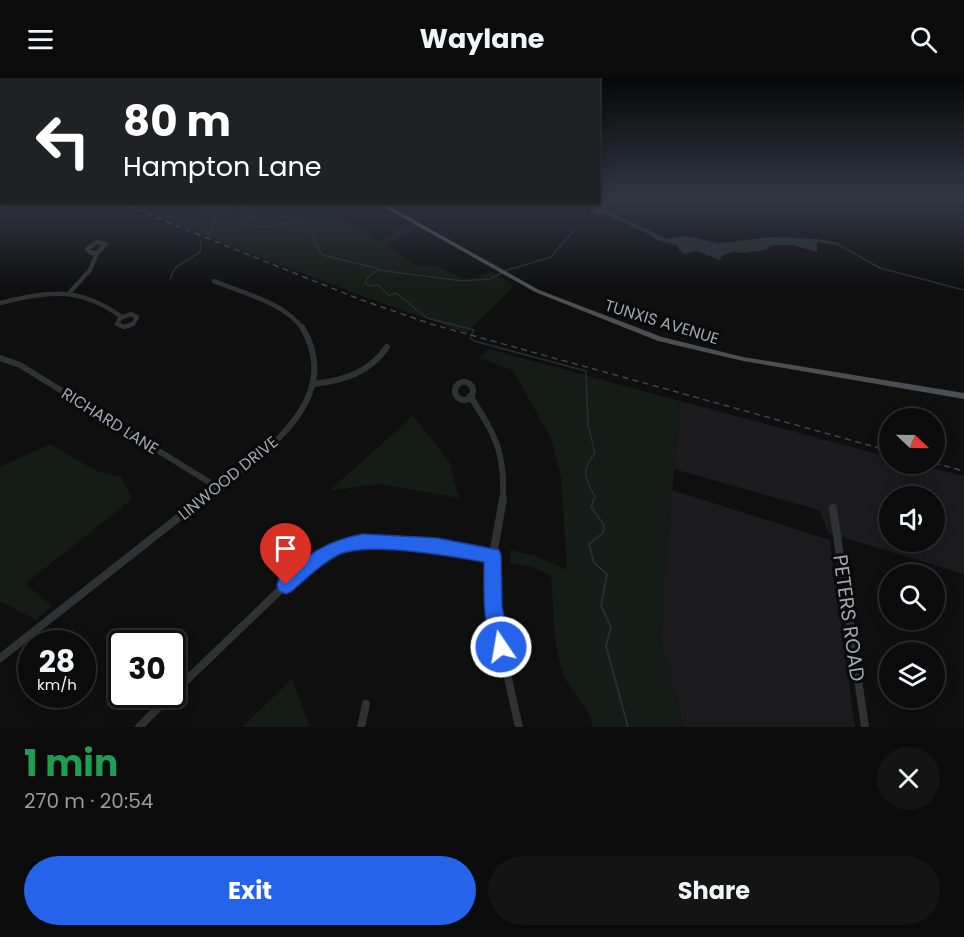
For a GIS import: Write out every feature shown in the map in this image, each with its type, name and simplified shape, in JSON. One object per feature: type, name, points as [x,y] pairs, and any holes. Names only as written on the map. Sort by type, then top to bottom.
[{"type":"main road","name":"TUNXIS AVENUE","points":[[422,227],[502,272],[570,306],[677,345],[743,359],[964,396]]},
{"type":"street","points":[[70,292],[89,273],[97,254]]},
{"type":"street","name":"LINWOOD DRIVE","points":[[0,658],[280,436],[303,407],[314,384],[316,358],[314,347],[300,323],[278,307],[214,281]]},
{"type":"street","points":[[0,303],[26,297],[70,292],[95,298],[122,317]]},
{"type":"street","points":[[314,384],[352,378],[371,366],[381,357],[387,347]]},
{"type":"street","name":"RICHARD LANE","points":[[0,358],[20,366],[217,487]]},
{"type":"street","points":[[470,396],[494,431],[504,470],[503,503],[493,555],[492,607],[519,727]]},
{"type":"street","name":"PETERS ROAD","points":[[833,508],[865,727]]},
{"type":"street","points":[[186,681],[302,569],[340,546],[363,541],[392,542],[493,555]]},
{"type":"street","points":[[362,727],[366,704]]},
{"type":"street","points":[[139,727],[158,708]]},
{"type":"shaded area","points":[[184,227],[356,227],[378,241],[405,227],[413,227],[416,229],[385,245],[418,266],[435,266],[463,278],[477,278],[491,271],[514,286],[466,333],[351,292]]},
{"type":"shaded area","points":[[633,227],[643,227],[668,239],[685,236],[719,243],[771,237],[817,239],[841,243],[837,245],[817,242],[817,252],[793,245],[773,245],[764,250],[732,252],[722,256],[720,260],[696,251],[685,254],[679,250],[677,245],[656,240]]},
{"type":"shaded area","points":[[489,349],[680,401],[660,636],[684,727],[593,727],[585,707],[565,678],[554,628],[551,575],[531,567],[510,563],[510,550],[534,555],[567,570],[561,477],[551,439],[513,370],[479,358]]},
{"type":"shaded area","points":[[680,401],[879,454],[879,474],[945,474],[945,471],[964,476],[964,574],[945,568],[945,564],[931,564],[892,552],[945,552],[945,486],[879,486],[879,548],[829,533],[819,510],[674,469]]},
{"type":"shaded area","points":[[413,416],[449,461],[459,498],[378,484],[329,491]]},
{"type":"shaded area","points":[[50,444],[96,471],[121,477],[132,499],[25,584],[52,606],[36,620],[0,601],[0,467]]},
{"type":"shaded area","points":[[672,490],[830,540],[855,727],[684,727],[660,636]]},
{"type":"shaded area","points":[[292,679],[309,724],[307,727],[242,727]]},
{"type":"waterway","points":[[208,236],[212,227]]},
{"type":"waterway","points":[[309,227],[322,255],[378,270]]},
{"type":"waterway","points":[[378,270],[463,281],[490,279],[505,271],[551,257],[574,230]]},
{"type":"waterway","points":[[170,279],[175,268],[200,252],[201,241]]},
{"type":"waterway","points":[[839,245],[880,268],[964,290]]},
{"type":"waterway","points":[[378,270],[369,276],[365,283],[369,286],[378,285],[389,295],[396,293],[427,318],[474,330],[470,338],[474,341],[586,371],[588,425],[595,453],[587,465],[586,475],[594,499]]},
{"type":"waterway","points":[[594,499],[591,507],[604,525],[603,533],[589,544],[594,563],[607,574],[601,606],[611,627],[606,646],[628,727]]},
{"type":"railway","points":[[180,227],[359,299],[431,324],[879,448]]},
{"type":"railway","points":[[945,466],[964,471]]},
{"type":"route","points":[[286,585],[302,569],[321,556],[340,546],[363,541],[437,546],[493,555],[492,607],[501,647]]}]
